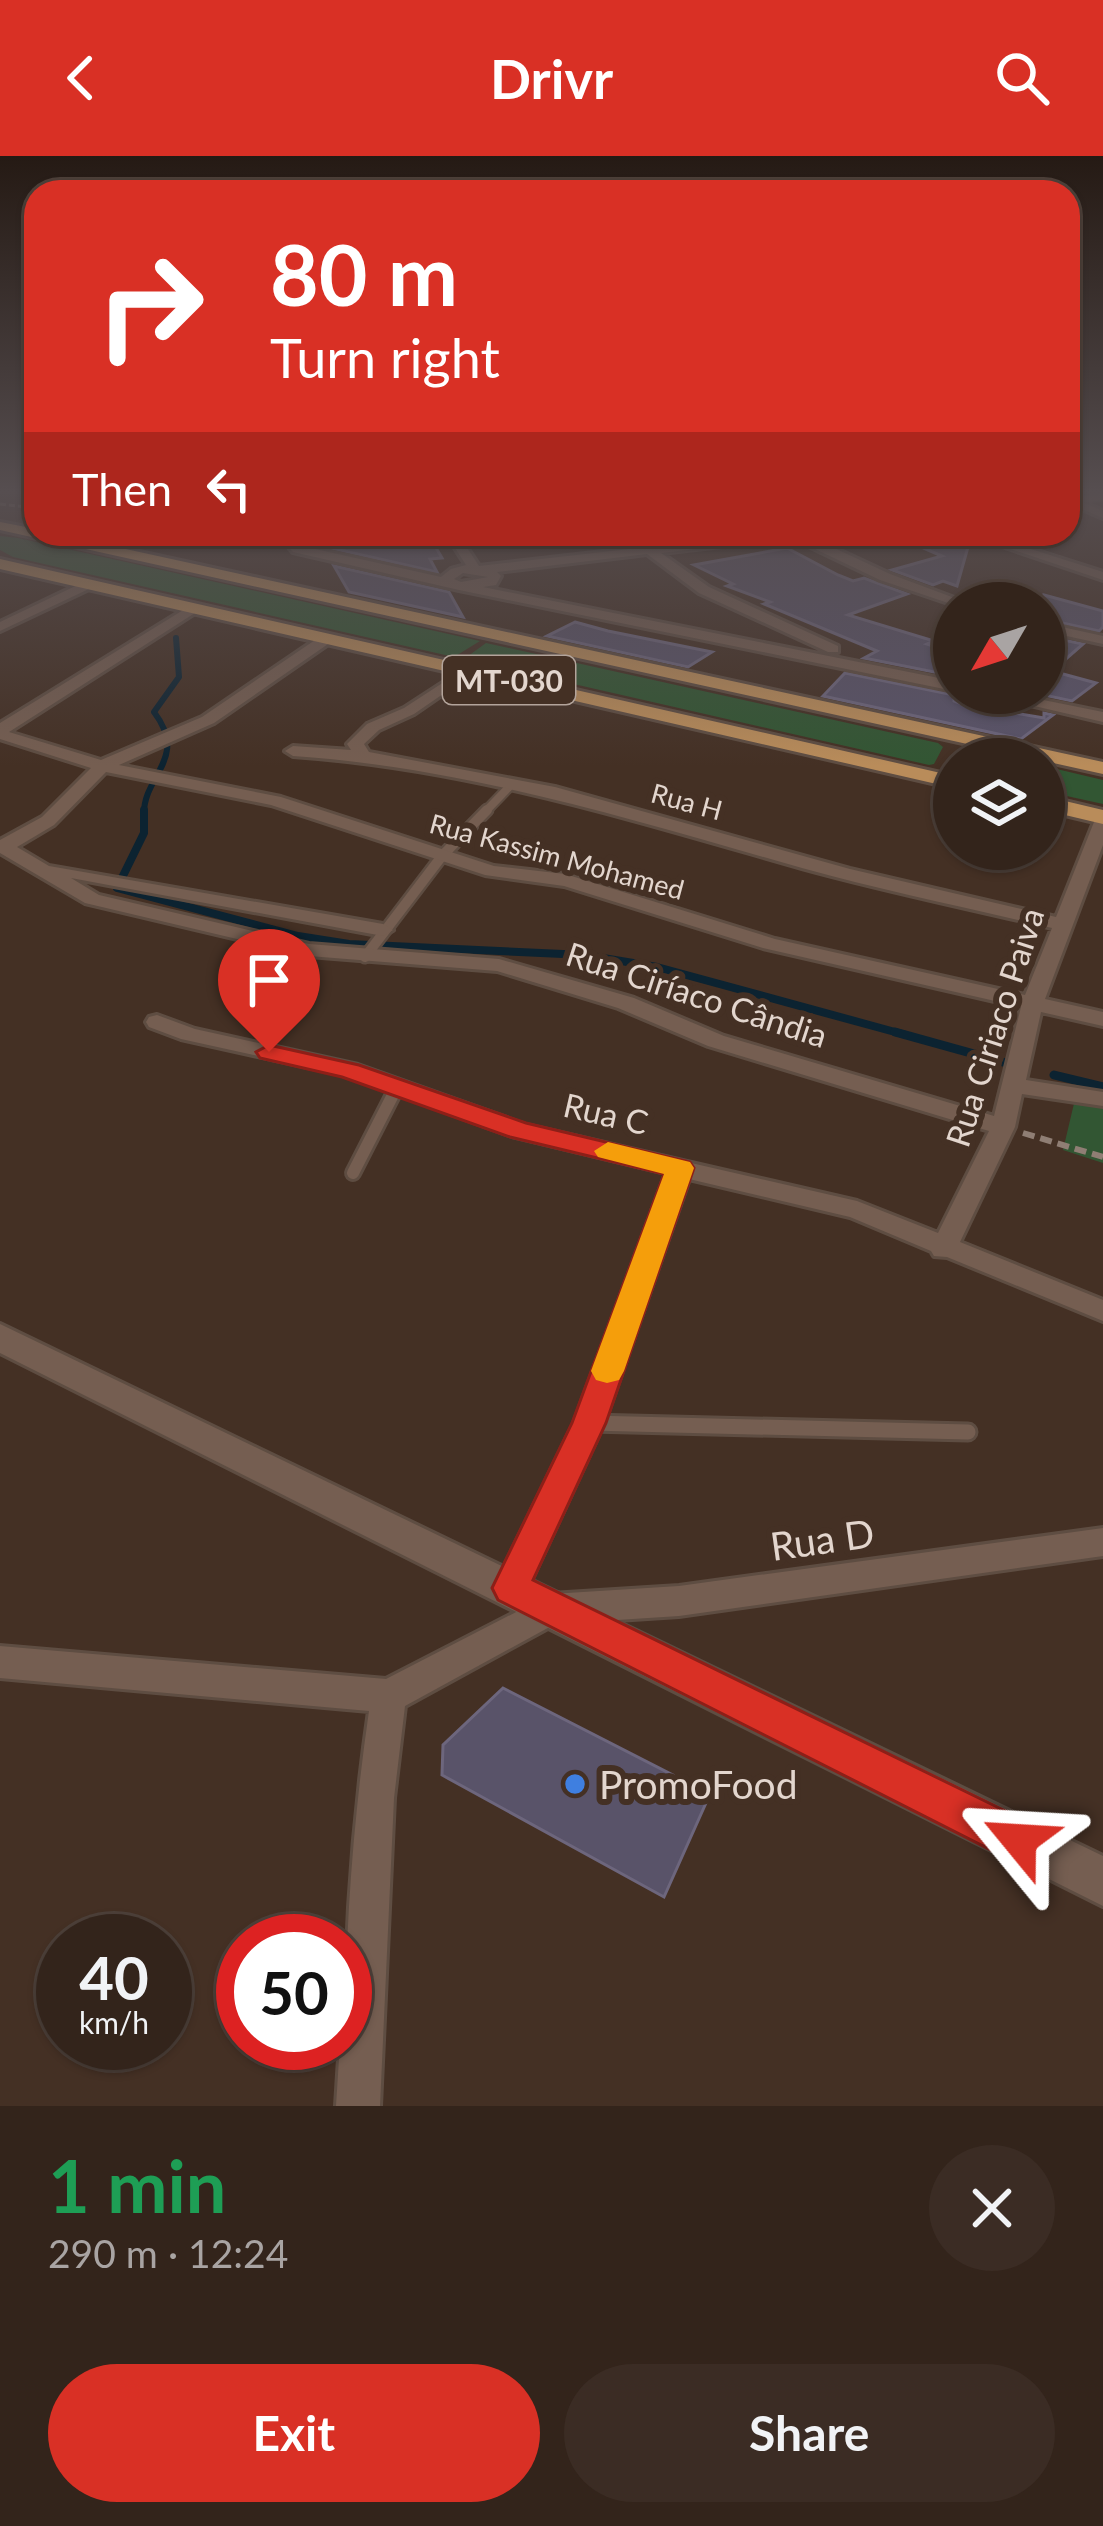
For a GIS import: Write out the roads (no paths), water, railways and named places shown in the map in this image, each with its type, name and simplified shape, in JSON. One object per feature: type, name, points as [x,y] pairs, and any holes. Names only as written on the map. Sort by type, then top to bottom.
[{"type":"main road","name":"MT-030","points":[[88,584],[933,777]]},
{"type":"main road","name":"MT-030","points":[[264,584],[1103,768]]},
{"type":"main road","points":[[1065,809],[1103,820]]},
{"type":"main road","points":[[0,1337],[1103,1882]]},
{"type":"street","points":[[0,627],[88,584]]},
{"type":"street","points":[[488,584],[513,595],[933,682]]},
{"type":"street","points":[[501,584],[513,595]]},
{"type":"street","points":[[695,584],[776,626],[907,676]]},
{"type":"street","points":[[0,732],[193,608]]},
{"type":"street","points":[[1065,632],[1103,640]]},
{"type":"street","points":[[2,847],[48,821],[102,766],[242,699],[326,639]]},
{"type":"street","points":[[362,753],[356,744],[373,728],[409,711],[467,671]]},
{"type":"street","points":[[1065,709],[1103,717]]},
{"type":"street","name":"Rua Kassim Mohamed","points":[[0,732],[102,766],[275,801],[492,871],[565,880],[770,944],[1103,1018]]},
{"type":"street","name":"Rua H","points":[[293,751],[362,753],[511,785],[818,867],[1062,924]]},
{"type":"street","name":"Rua Ciriaco Paiva","points":[[943,1249],[1003,1126],[1032,1005],[1103,820]]},
{"type":"street","name":"Rua Ciríaco Cândia","points":[[2,847],[92,899],[309,950],[373,946],[499,965],[626,1003],[716,1040],[1003,1126]]},
{"type":"street","points":[[45,868],[138,882],[373,946]]},
{"type":"street","name":"Rua C","points":[[157,1022],[189,1034],[350,1070],[520,1131],[857,1210],[1103,1311]]},
{"type":"street","points":[[1016,1086],[1103,1100]]},
{"type":"street","points":[[511,1588],[589,1423],[680,1168]]},
{"type":"street","name":"Rua D","points":[[551,1609],[679,1601],[1103,1542]]},
{"type":"street","points":[[0,1662],[389,1696],[551,1609]]},
{"type":"street","points":[[358,2106],[375,1798],[389,1696]]},
{"type":"lane","points":[[373,946],[442,856],[511,785]]},
{"type":"lane","points":[[352,1173],[398,1088]]},
{"type":"lane","points":[[589,1423],[968,1432]]},
{"type":"waterway","points":[[144,813],[166,754],[164,728],[154,712],[179,677],[176,638]]},
{"type":"waterway","points":[[144,813],[144,833],[117,888],[298,936],[349,944],[585,955],[657,967],[906,1035]]},
{"type":"waterway","points":[[895,1032],[1003,1062]]},
{"type":"waterway","points":[[1054,1075],[1103,1087]]},
{"type":"place","name":"PromoFood","points":[[575,1784]]}]
